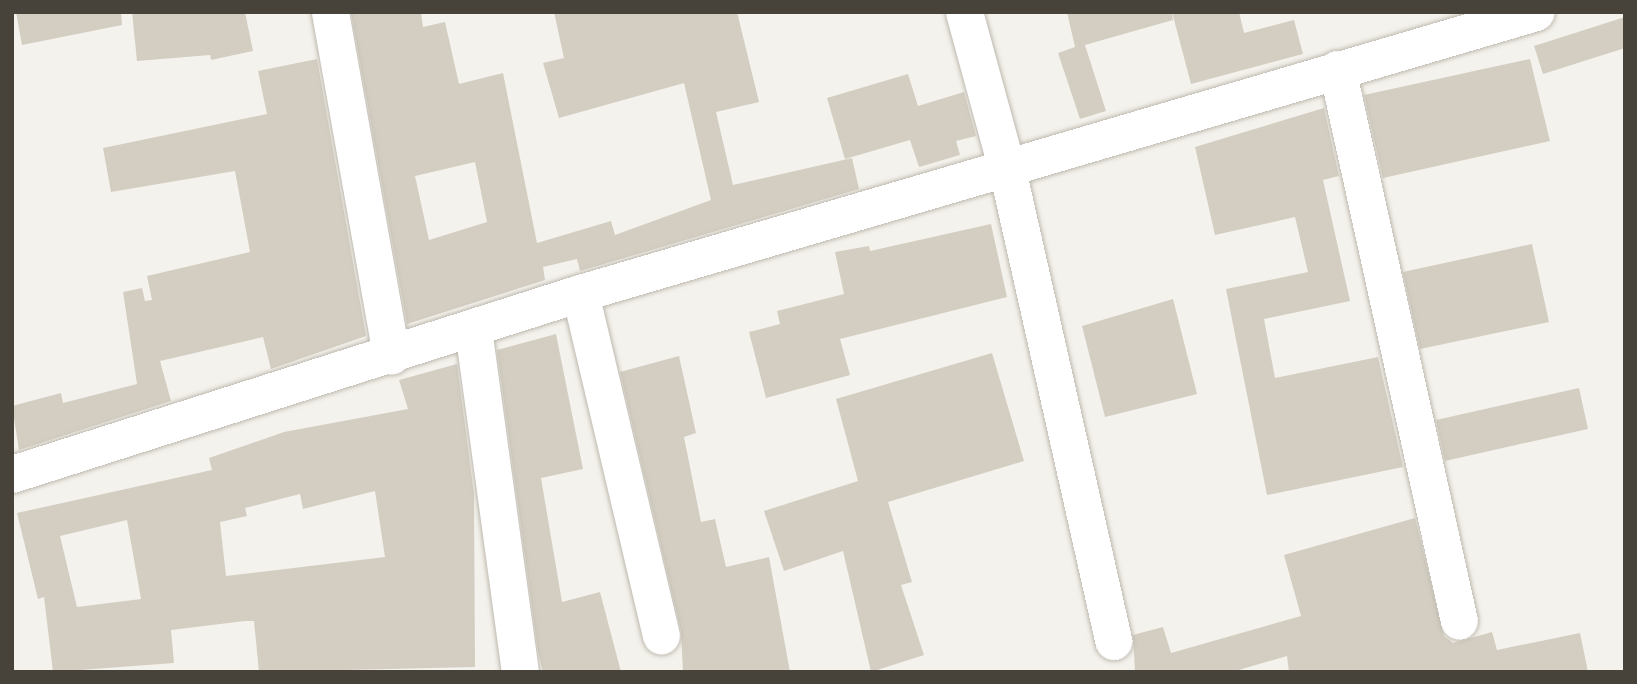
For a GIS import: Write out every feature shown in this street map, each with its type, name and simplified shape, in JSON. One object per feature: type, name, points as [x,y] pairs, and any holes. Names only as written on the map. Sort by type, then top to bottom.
[{"type":"street","points":[[330,12],[391,356]]},
{"type":"street","points":[[964,12],[1007,169],[1113,641]]},
{"type":"street","points":[[12,474],[391,356],[580,293],[1536,12]]},
{"type":"street","points":[[1337,69],[1458,621]]},
{"type":"street","points":[[580,293],[661,636]]},
{"type":"street","points":[[473,329],[520,672]]},
{"type":"building","points":[[16,12],[121,12],[122,25],[22,45]]},
{"type":"building","points":[[132,12],[245,12],[253,51],[211,60],[210,55],[137,61]]},
{"type":"building","points":[[351,12],[421,12],[423,27],[445,22],[459,84],[503,73],[537,243],[611,221],[615,235],[711,200],[684,83],[559,118],[543,63],[564,58],[554,12],[737,12],[759,102],[716,112],[733,185],[852,158],[859,189],[580,271],[577,259],[543,267],[545,280],[407,324]],"holes":[[[475,162],[487,222],[429,240],[415,176]]]},
{"type":"building","points":[[1067,12],[1172,12],[1173,20],[1085,45],[1106,111],[1080,119],[1058,53],[1075,47]]},
{"type":"building","points":[[1172,12],[1239,12],[1244,33],[1294,20],[1303,54],[1191,84]]},
{"type":"building","points":[[1625,17],[1625,48],[1543,74],[1534,46]]},
{"type":"building","points":[[317,59],[366,336],[271,369],[263,337],[160,361],[171,401],[19,450],[12,406],[61,393],[63,403],[137,384],[123,292],[142,288],[145,301],[152,300],[147,276],[250,252],[235,171],[111,192],[103,148],[267,114],[258,71]]},
{"type":"building","points":[[1530,59],[1550,141],[1383,178],[1364,95]]},
{"type":"building","points":[[908,74],[918,106],[964,92],[976,136],[956,141],[960,155],[919,167],[910,140],[845,159],[827,98]]},
{"type":"building","points":[[1324,108],[1339,176],[1323,180],[1350,301],[1264,319],[1275,378],[1378,357],[1403,467],[1267,495],[1226,289],[1308,272],[1295,217],[1215,235],[1195,147]]},
{"type":"building","points":[[991,224],[1007,297],[840,339],[850,375],[766,398],[749,332],[780,324],[777,311],[844,294],[835,252],[869,246],[870,251]]},
{"type":"building","points":[[1532,244],[1549,322],[1420,349],[1403,272]]},
{"type":"building","points":[[1173,299],[1197,394],[1105,417],[1082,326]]},
{"type":"building","points":[[556,334],[583,469],[541,478],[562,602],[600,592],[621,672],[543,672],[538,651],[497,350]]},
{"type":"building","points":[[992,353],[1024,461],[888,502],[912,582],[901,585],[924,655],[871,672],[843,551],[784,571],[764,511],[858,481],[836,399]]},
{"type":"building","points":[[679,356],[696,433],[684,437],[701,522],[715,519],[726,567],[769,557],[790,672],[683,672],[681,631],[620,372]]},
{"type":"building","points":[[457,364],[474,494],[475,667],[259,672],[254,621],[245,621],[171,630],[174,663],[53,672],[44,597],[38,599],[17,513],[212,470],[209,458],[284,432],[408,409],[399,380]],"holes":[[[375,491],[385,557],[226,576],[220,522],[247,516],[245,508],[300,494],[303,509]],[[127,520],[141,599],[77,607],[60,536]]]},
{"type":"building","points":[[1579,388],[1588,429],[1445,461],[1436,420]]},
{"type":"building","points":[[1415,518],[1444,636],[1453,643],[1492,632],[1497,650],[1580,633],[1588,672],[1289,672],[1287,656],[1232,672],[1135,672],[1133,635],[1163,627],[1171,653],[1301,616],[1284,555]]}]
